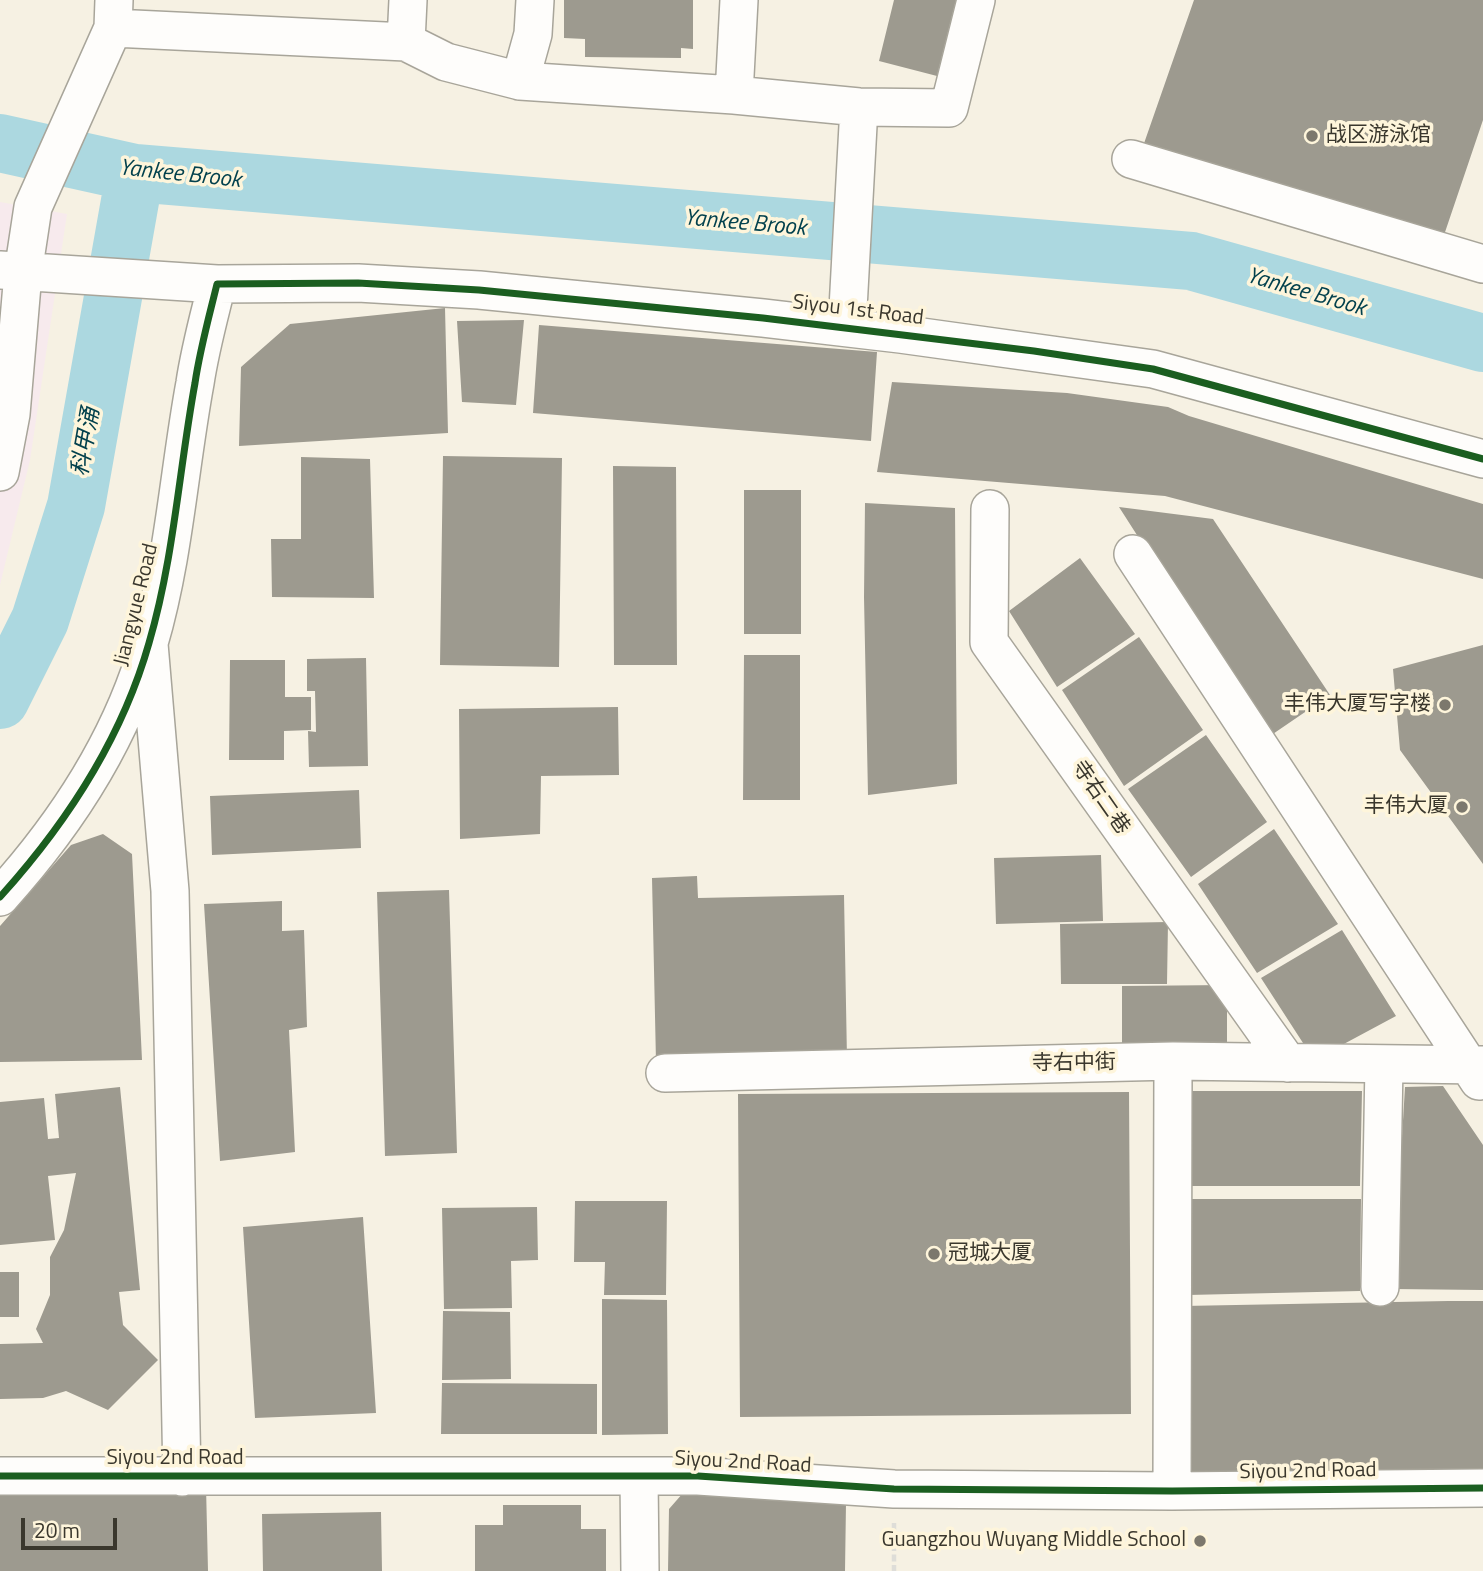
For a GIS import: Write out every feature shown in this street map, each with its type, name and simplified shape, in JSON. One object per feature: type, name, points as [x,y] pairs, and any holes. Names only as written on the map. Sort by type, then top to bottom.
[{"type":"street","points":[[406,41],[408,0]]},
{"type":"street","points":[[520,80],[533,34],[535,0]]},
{"type":"street","points":[[734,95],[739,0]]},
{"type":"street","points":[[0,472],[11,414],[12,271],[33,207],[114,14],[406,41],[446,62],[520,80],[859,107],[948,108],[976,0]]},
{"type":"street","points":[[847,327],[859,107]]},
{"type":"street","points":[[1131,159],[1483,264]]},
{"type":"street","name":"Siyou 1st Road","points":[[12,271],[205,283],[358,283],[479,290],[847,327],[1153,369],[1483,459]]},
{"type":"street","name":"Jiangyue Road","points":[[0,897],[65,815],[98,767],[126,709],[149,644],[170,554],[205,283]]},
{"type":"street","name":"寺右二巷","points":[[990,509],[989,642],[1288,1063]]},
{"type":"street","points":[[1133,554],[1478,1073]]},
{"type":"street","points":[[149,644],[170,891],[182,1477]]},
{"type":"street","points":[[1172,1491],[1173,1061]]},
{"type":"street","name":"寺右中街","points":[[664,1073],[1173,1061],[1384,1064],[1478,1073]]},
{"type":"street","points":[[1380,1287],[1384,1064]]},
{"type":"street","name":"Siyou 2nd Road","points":[[0,1476],[698,1476],[894,1489],[1172,1491],[1483,1488]]},
{"type":"street","points":[[639,1476],[639,1571]]},
{"type":"path","points":[[894,1489],[894,1571]]},
{"type":"shaded area","points":[[0,202],[67,214],[30,460],[0,585]]},
{"type":"building","points":[[564,0],[693,0],[693,49],[681,48],[681,58],[585,57],[585,39],[564,38]]},
{"type":"building","points":[[894,0],[956,0],[937,76],[879,61]]},
{"type":"building","name":"战区游泳馆","points":[[1194,0],[1483,0],[1483,120],[1442,241],[1141,152]]},
{"type":"building","points":[[445,308],[448,433],[239,446],[241,367],[290,324]]},
{"type":"building","points":[[524,320],[516,405],[462,402],[457,321]]},
{"type":"building","points":[[539,325],[877,352],[871,441],[533,413]]},
{"type":"building","points":[[892,382],[1067,393],[1168,407],[1189,416],[1483,504],[1483,579],[1165,496],[877,472]]},
{"type":"building","points":[[443,456],[562,458],[559,667],[440,665]]},
{"type":"building","points":[[301,457],[370,459],[374,598],[272,597],[271,539],[301,539]]},
{"type":"building","points":[[613,466],[676,467],[677,665],[614,665]]},
{"type":"building","points":[[744,490],[801,490],[801,634],[744,634]]},
{"type":"building","points":[[865,503],[955,508],[957,784],[868,795]]},
{"type":"building","points":[[1119,507],[1213,519],[1330,695],[1267,738]]},
{"type":"building","points":[[1080,558],[1135,634],[1057,687],[1009,611]]},
{"type":"building","points":[[1139,637],[1203,730],[1124,786],[1062,690]]},
{"type":"building","name":"丰伟大厦","points":[[1483,645],[1483,864],[1400,750],[1393,669]]},
{"type":"building","points":[[744,655],[800,655],[800,800],[743,800]]},
{"type":"building","points":[[366,658],[368,766],[309,767],[308,731],[316,732],[315,691],[307,691],[307,659]]},
{"type":"building","points":[[230,660],[285,660],[285,697],[311,697],[311,730],[284,731],[284,760],[229,760]]},
{"type":"building","points":[[618,707],[619,775],[541,776],[540,834],[460,839],[459,709]]},
{"type":"building","points":[[1206,735],[1267,822],[1191,877],[1128,789]]},
{"type":"building","points":[[359,790],[361,848],[212,855],[210,796]]},
{"type":"building","points":[[1274,829],[1338,924],[1257,973],[1198,884]]},
{"type":"building","points":[[103,834],[132,854],[142,1060],[0,1062],[0,926],[71,845]]},
{"type":"building","points":[[1101,855],[1103,921],[996,924],[994,858]]},
{"type":"building","points":[[697,876],[698,898],[844,895],[847,1059],[656,1062],[652,878]]},
{"type":"building","points":[[449,890],[457,1153],[385,1156],[377,892]]},
{"type":"building","points":[[282,901],[282,931],[304,930],[307,1027],[289,1030],[295,1152],[220,1161],[204,904]]},
{"type":"building","points":[[1168,922],[1167,984],[1061,984],[1060,924]]},
{"type":"building","points":[[1342,930],[1396,1016],[1314,1060],[1261,978]]},
{"type":"building","points":[[1227,985],[1227,1053],[1122,1054],[1122,986]]},
{"type":"building","points":[[1443,1086],[1483,1145],[1483,1290],[1393,1289],[1405,1087]]},
{"type":"building","points":[[120,1087],[140,1290],[119,1292],[123,1325],[158,1360],[108,1410],[66,1391],[43,1398],[0,1399],[0,1344],[43,1343],[36,1329],[50,1295],[50,1257],[64,1230],[76,1173],[48,1176],[55,1240],[0,1245],[0,1102],[44,1098],[48,1139],[59,1138],[55,1094]]},
{"type":"building","points":[[1192,1091],[1362,1091],[1360,1186],[1190,1186]]},
{"type":"building","name":"冠城大厦","points":[[1129,1092],[1131,1414],[740,1417],[738,1094]]},
{"type":"building","points":[[1189,1199],[1361,1199],[1360,1291],[1188,1295]]},
{"type":"building","points":[[575,1201],[667,1201],[666,1295],[604,1295],[605,1262],[574,1262]]},
{"type":"building","points":[[537,1207],[538,1260],[511,1261],[512,1308],[444,1309],[442,1208]]},
{"type":"building","points":[[363,1217],[376,1413],[255,1418],[243,1227]]},
{"type":"building","points":[[0,1272],[19,1272],[19,1317],[0,1317]]},
{"type":"building","points":[[602,1299],[667,1300],[668,1434],[602,1435]]},
{"type":"building","points":[[1483,1301],[1483,1477],[1185,1480],[1183,1306]]},
{"type":"building","points":[[443,1311],[510,1312],[511,1379],[442,1380]]},
{"type":"building","points":[[442,1383],[597,1384],[597,1434],[441,1434]]},
{"type":"building","points":[[206,1486],[208,1571],[0,1571],[0,1487]]},
{"type":"building","points":[[683,1493],[846,1503],[845,1571],[668,1571],[669,1509]]},
{"type":"building","points":[[503,1505],[581,1505],[581,1529],[606,1529],[606,1571],[475,1571],[475,1525],[503,1525]]},
{"type":"building","points":[[381,1512],[382,1571],[263,1571],[262,1514]]},
{"type":"waterway","name":"Yankee Brook","points":[[0,143],[135,173],[1191,261],[1483,343]]},
{"type":"waterway","name":"科甲涌","points":[[0,700],[40,620],[76,506],[135,173]]},
{"type":"cycle path","points":[[0,897],[69,810],[107,746],[138,678],[164,579],[197,370],[217,284],[358,283],[479,290],[763,318],[1034,351],[1153,369],[1483,459]]},
{"type":"cycle path","points":[[0,1476],[698,1476],[894,1489],[1172,1491],[1483,1488]]},
{"type":"place","name":"战区游泳馆","points":[[1312,136]]},
{"type":"place","name":"丰伟大厦写字楼","points":[[1445,705]]},
{"type":"place","name":"丰伟大厦","points":[[1462,807]]},
{"type":"place","name":"冠城大厦","points":[[934,1254]]},
{"type":"place","name":"Guangzhou Wuyang Middle School","points":[[1200,1541]]}]
